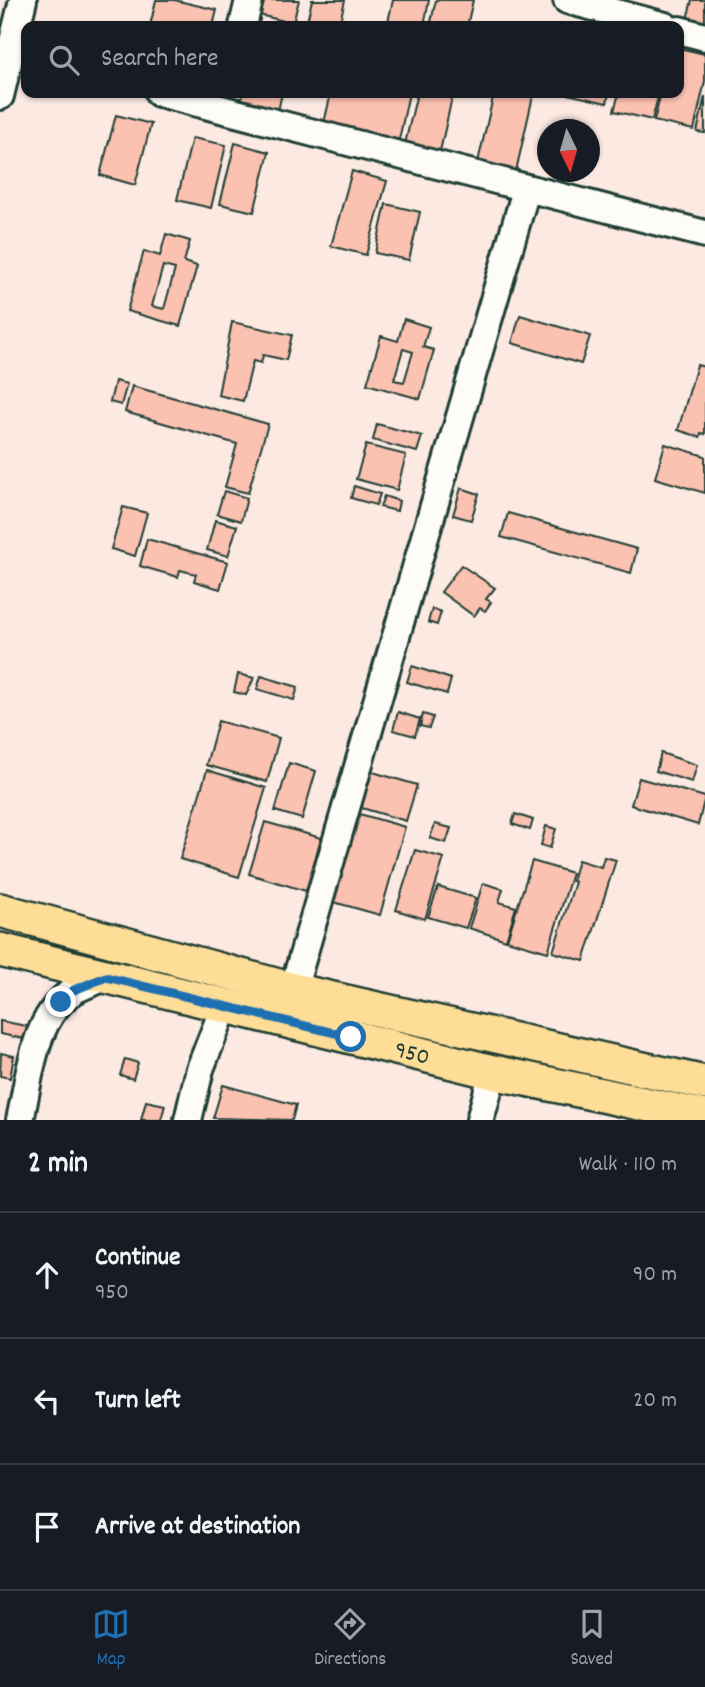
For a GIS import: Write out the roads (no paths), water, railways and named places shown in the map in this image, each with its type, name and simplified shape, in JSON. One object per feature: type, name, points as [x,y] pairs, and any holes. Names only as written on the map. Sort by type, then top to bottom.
[{"type":"main road","name":"950","points":[[0,910],[293,990],[704,1077]]},
{"type":"main road","name":"950","points":[[0,950],[493,1072],[705,1117]]},
{"type":"street","points":[[0,96],[13,52],[23,0]]},
{"type":"street","points":[[244,21],[249,0]]},
{"type":"street","points":[[567,0],[610,5],[652,21]]},
{"type":"street","points":[[684,31],[705,37]]},
{"type":"street","points":[[196,98],[225,102],[526,190],[705,234]]},
{"type":"street","points":[[293,990],[526,190]]},
{"type":"street","points":[[20,1120],[46,1023],[74,990],[106,977]]},
{"type":"street","points":[[188,1120],[200,1069],[225,1005]]},
{"type":"street","points":[[480,1120],[493,1072]]}]
